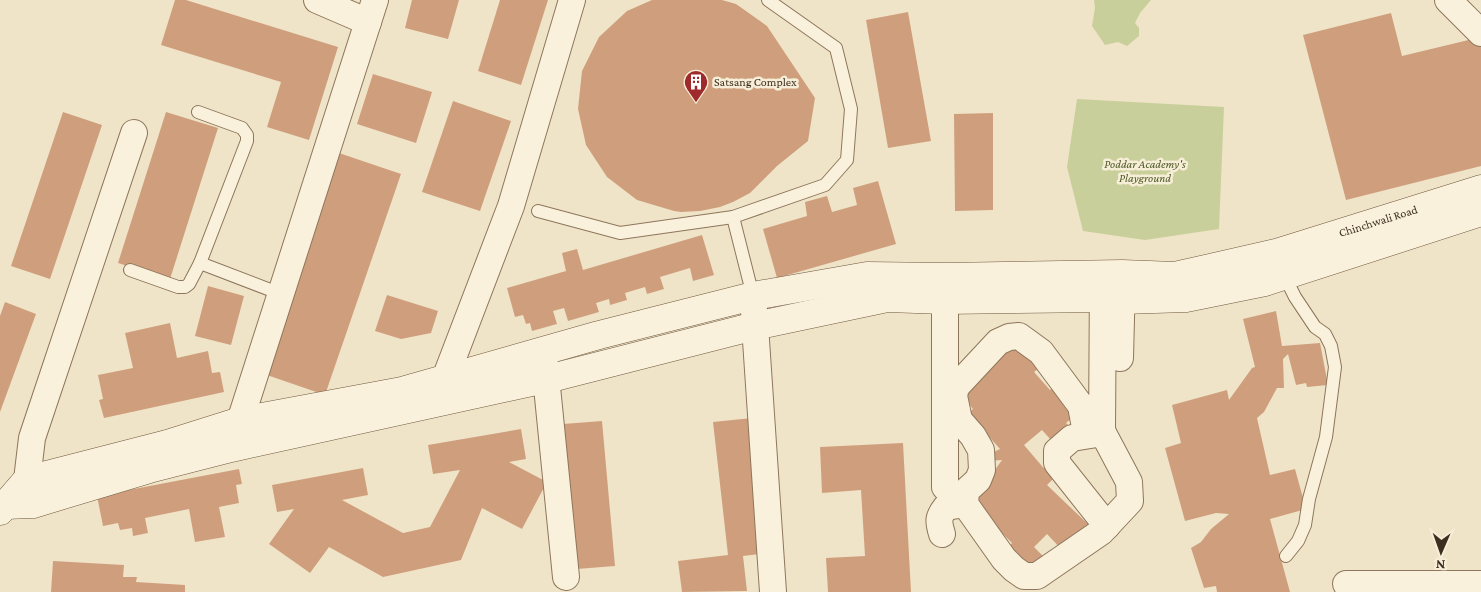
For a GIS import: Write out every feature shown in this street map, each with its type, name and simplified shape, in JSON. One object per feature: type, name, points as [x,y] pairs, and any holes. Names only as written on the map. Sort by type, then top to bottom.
[{"type":"street","points":[[231,448],[371,11],[317,0]]},
{"type":"street","points":[[436,403],[511,206],[572,0]]},
{"type":"street","points":[[1448,0],[1481,33]]},
{"type":"street","points":[[30,492],[32,438],[134,133]]},
{"type":"street","name":"Chinchwali Road","points":[[945,288],[1112,287],[1175,276],[1280,264],[1439,214],[1481,189]]},
{"type":"street","points":[[1439,214],[1481,212]]},
{"type":"street","points":[[2,508],[30,492],[240,421],[402,391],[543,350],[753,296],[867,276],[945,288]]},
{"type":"street","points":[[1112,287],[1120,358]]},
{"type":"street","points":[[1094,427],[1112,287]]},
{"type":"street","points":[[30,492],[149,469],[231,448],[547,379],[755,326],[887,298],[945,288]]},
{"type":"street","points":[[945,288],[945,487]]},
{"type":"street","points":[[753,296],[773,592]]},
{"type":"street","points":[[1019,336],[1041,352],[1081,406],[1129,482],[1130,502],[1101,532],[1037,576],[1024,576],[1014,569],[1004,559],[965,504],[966,491],[978,480],[982,470],[981,450],[973,436],[959,420],[954,396],[956,386],[998,342],[1009,337],[1019,336]]},
{"type":"street","points":[[543,350],[566,577]]},
{"type":"street","points":[[1094,427],[1072,438],[1056,451],[1056,457],[1057,463],[1107,526]]},
{"type":"street","points":[[942,534],[938,522],[941,512],[946,507],[965,504]]},
{"type":"street","points":[[1346,584],[1481,584]]},
{"type":"lane","points":[[538,212],[620,233],[734,216],[825,186],[848,160],[851,109],[836,48],[768,0]]},
{"type":"lane","points":[[130,270],[185,288],[200,263],[248,135],[242,128],[198,112]]},
{"type":"lane","points":[[734,216],[753,296]]},
{"type":"lane","points":[[200,263],[281,294]]},
{"type":"lane","points":[[1280,264],[1295,297],[1315,327],[1325,334],[1332,346],[1335,367],[1326,437],[1309,499],[1305,525],[1298,541],[1286,556]]},
{"type":"green space","points":[[1094,0],[1151,0],[1140,13],[1135,23],[1139,28],[1139,36],[1127,46],[1118,42],[1105,45],[1092,26],[1095,8]]},
{"type":"green space","name":"Poddar Academy's Playground","points":[[1077,99],[1224,107],[1219,229],[1145,240],[1083,231],[1067,167]]},
{"type":"building","points":[[175,0],[186,0],[338,47],[309,140],[267,127],[281,82],[161,45]]},
{"type":"building","points":[[412,0],[459,0],[448,39],[405,28]]},
{"type":"building","points":[[500,0],[548,0],[521,85],[478,71]]},
{"type":"building","name":"Satsang Complex","points":[[652,0],[722,0],[736,4],[767,26],[815,98],[808,141],[777,166],[750,193],[720,207],[681,212],[637,200],[607,177],[586,145],[578,109],[582,71],[599,37],[627,11]]},
{"type":"building","points":[[908,12],[931,141],[888,148],[866,20]]},
{"type":"building","points":[[1391,13],[1402,56],[1481,37],[1481,166],[1346,200],[1303,35]]},
{"type":"building","points":[[373,74],[432,92],[416,143],[357,124]]},
{"type":"building","points":[[453,101],[511,121],[480,211],[422,192]]},
{"type":"building","points":[[63,112],[102,125],[50,279],[11,266]]},
{"type":"building","points":[[166,112],[218,128],[170,279],[118,263]]},
{"type":"building","points":[[993,113],[993,210],[955,211],[954,114]]},
{"type":"building","points":[[339,153],[401,174],[325,395],[264,374]]},
{"type":"building","points":[[878,181],[896,244],[777,278],[763,229],[807,216],[805,202],[827,196],[832,212],[857,205],[853,188]]},
{"type":"building","points":[[702,235],[714,275],[693,281],[690,268],[660,277],[664,289],[647,294],[645,287],[625,293],[627,300],[610,305],[609,299],[596,303],[599,312],[568,321],[564,308],[553,311],[557,324],[532,331],[530,323],[526,324],[523,315],[515,317],[507,288],[566,271],[562,253],[577,249],[583,270]]},
{"type":"building","points":[[208,286],[244,296],[231,345],[195,336]]},
{"type":"building","points":[[387,295],[438,311],[431,333],[401,339],[375,331]]},
{"type":"building","points":[[5,302],[36,314],[0,412],[0,316]]},
{"type":"building","points":[[1276,311],[1282,346],[1320,343],[1328,385],[1307,387],[1306,383],[1296,385],[1288,354],[1283,359],[1284,388],[1277,388],[1264,412],[1257,418],[1270,475],[1295,469],[1306,509],[1270,519],[1290,592],[1217,592],[1216,586],[1204,588],[1191,548],[1201,542],[1211,529],[1229,514],[1216,513],[1185,521],[1165,448],[1181,443],[1172,405],[1227,390],[1229,400],[1252,368],[1255,367],[1243,319]]},
{"type":"building","points":[[170,323],[177,358],[208,351],[212,373],[220,372],[224,392],[104,418],[99,400],[103,399],[98,375],[133,368],[125,333]]},
{"type":"building","points":[[1013,340],[1038,369],[1034,372],[1050,390],[1054,387],[1067,402],[1063,405],[1073,417],[1066,423],[1071,428],[1051,440],[1042,430],[1024,445],[1053,479],[1047,485],[1091,527],[1065,553],[1047,534],[1034,547],[1045,558],[1029,573],[1007,549],[1012,543],[973,504],[1002,460],[988,461],[989,454],[1000,449],[968,413],[973,409],[960,393]]},
{"type":"building","points":[[752,418],[767,553],[743,556],[747,591],[682,592],[678,561],[728,555],[713,422]]},
{"type":"building","points":[[602,421],[615,566],[577,569],[563,424]]},
{"type":"building","points":[[521,429],[526,459],[509,462],[547,482],[522,529],[482,508],[461,560],[383,577],[329,547],[310,573],[269,544],[294,509],[277,512],[272,485],[363,468],[368,495],[342,500],[403,533],[430,527],[460,470],[433,474],[428,445]]},
{"type":"building","points":[[903,443],[911,592],[828,592],[826,558],[865,556],[861,490],[822,493],[820,447]]},
{"type":"building","points":[[239,469],[242,484],[236,485],[239,503],[219,507],[225,537],[195,542],[189,509],[145,518],[148,533],[133,536],[132,528],[120,530],[118,523],[103,526],[97,496]]},
{"type":"building","points":[[53,561],[124,565],[123,577],[137,577],[136,582],[185,585],[185,592],[51,592]]},
{"type":"place","name":"Satsang Complex","points":[[696,103]]}]
